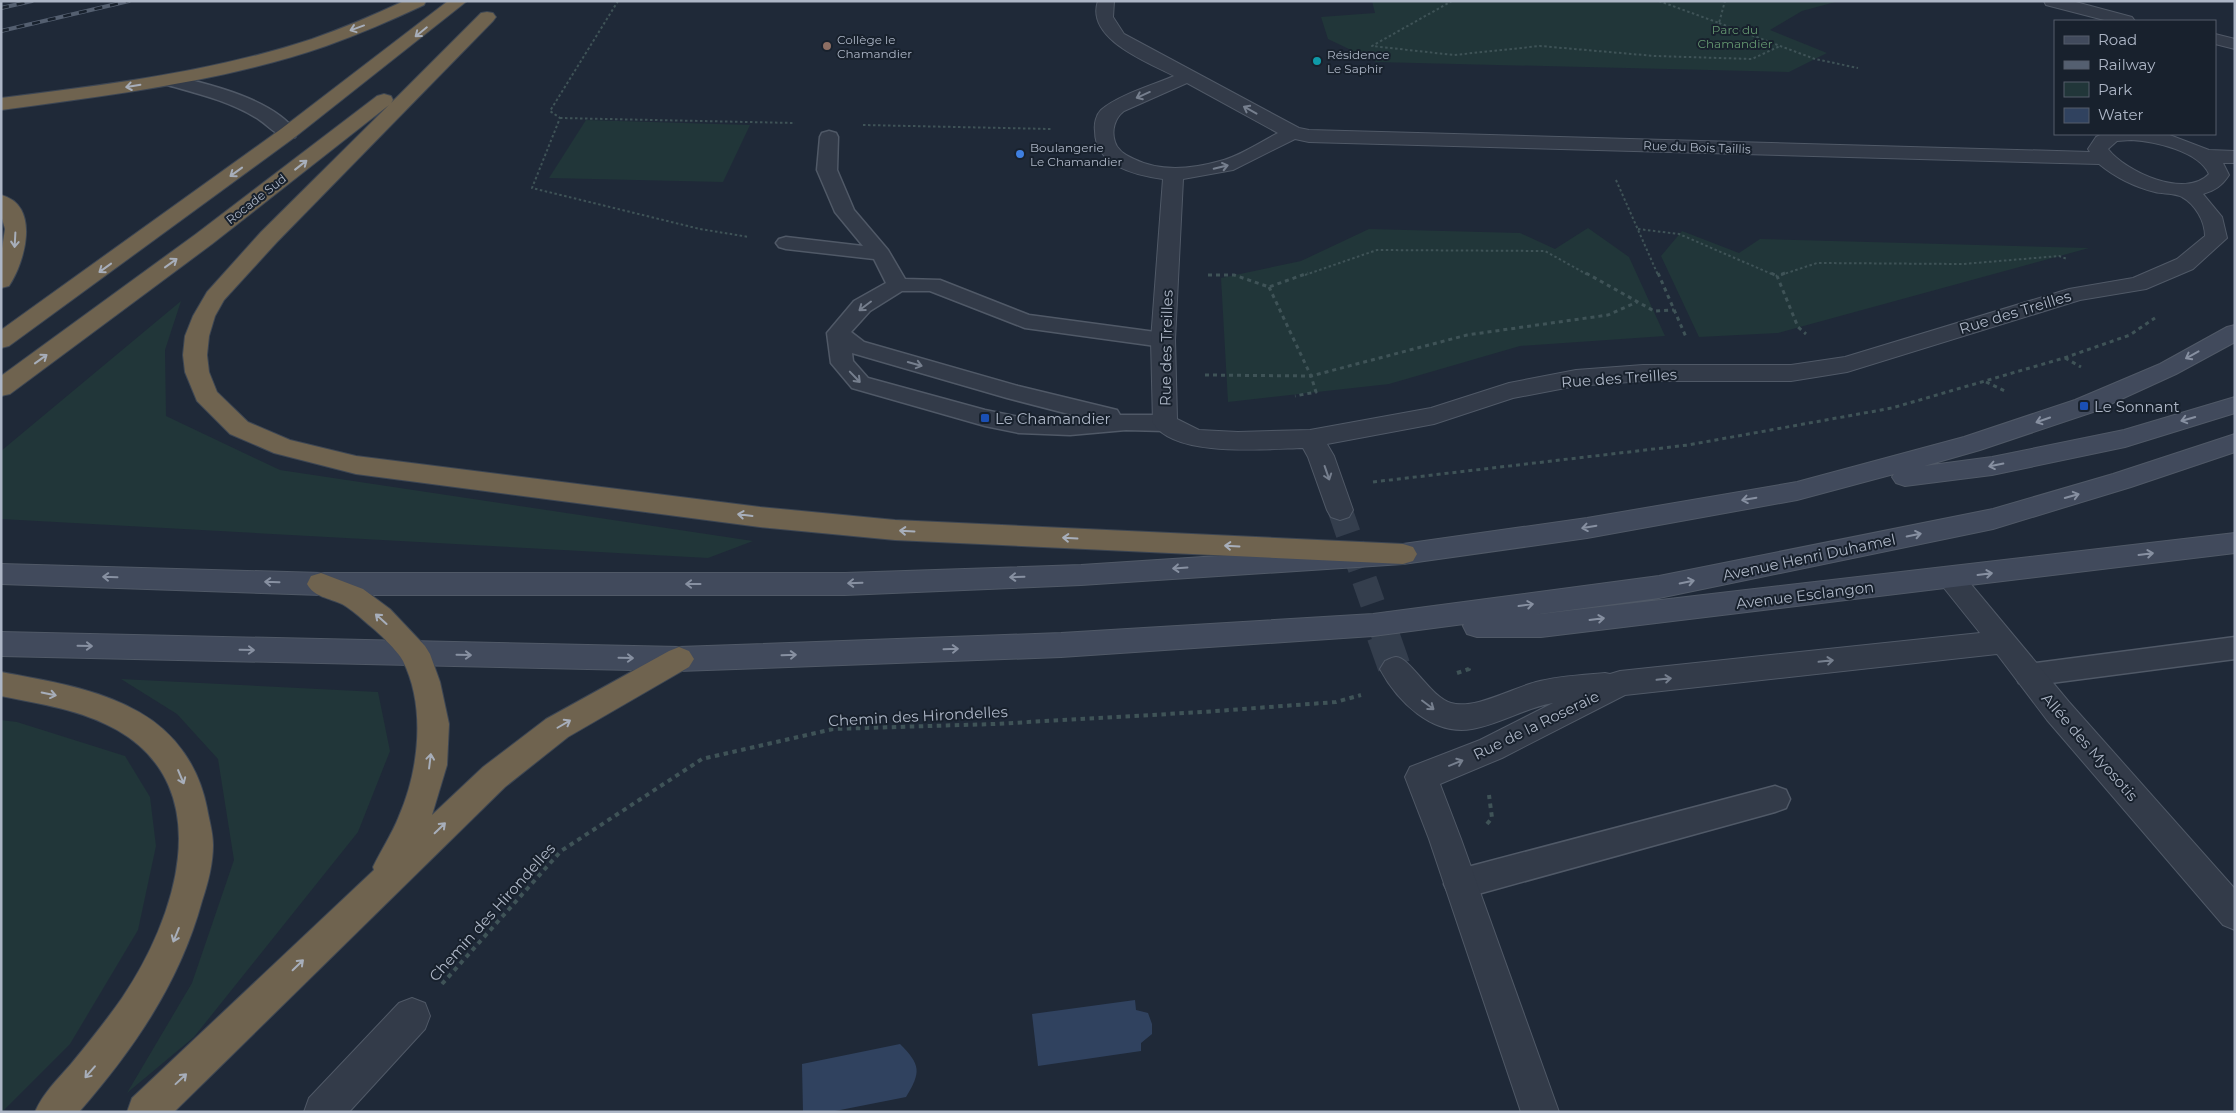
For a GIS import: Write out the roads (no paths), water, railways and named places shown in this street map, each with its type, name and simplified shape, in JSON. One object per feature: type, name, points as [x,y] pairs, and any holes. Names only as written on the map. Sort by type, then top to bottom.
[{"type":"highway","points":[[1,104],[170,80],[233,66],[298,49],[365,25],[418,1]]},
{"type":"highway","points":[[1,341],[288,134],[459,1]]},
{"type":"highway","name":"Rocade Sud","points":[[1,388],[204,240],[362,118],[493,12],[264,243],[215,297],[204,316],[198,336],[195,355],[197,372],[206,394],[221,412],[240,428],[283,447],[356,465],[760,517],[895,530],[1403,554]]},
{"type":"highway","points":[[1,201],[6,204],[14,221],[17,240],[12,261],[1,281]]},
{"type":"highway","points":[[321,584],[353,597],[380,617],[415,654],[425,682],[434,724],[430,765],[415,818],[380,887]]},
{"type":"highway","points":[[146,1112],[494,778],[557,728],[679,659]]},
{"type":"highway","points":[[1,684],[91,703],[129,722],[156,743],[181,772],[189,798],[196,837],[193,873],[182,919],[165,960],[136,1010],[102,1058],[54,1112]]},
{"type":"main road","points":[[1797,491],[1971,444],[2084,406],[2168,369],[2235,332]]},
{"type":"main road","points":[[1,574],[321,584],[845,584],[1081,575],[1403,554],[1587,528],[1797,491],[1992,466],[2125,438],[2235,406]]},
{"type":"main road","name":"Avenue Henri Duhamel","points":[[1373,625],[1659,587],[1993,519],[2122,481],[2235,442]]},
{"type":"main road","name":"Avenue Esclangon","points":[[1373,625],[1541,626],[2235,542]]},
{"type":"main road","points":[[1,644],[679,659],[1061,645],[1373,625]]},
{"type":"street","name":"Rue du Bois Taillis","points":[[1106,1],[1104,20],[1118,38],[1293,133],[1309,136],[2102,158]]},
{"type":"street","points":[[2052,1],[2122,20]]},
{"type":"street","points":[[2216,39],[2235,44]]},
{"type":"street","points":[[1188,76],[1117,107],[1107,116],[1104,129],[1105,143],[1118,159],[1140,170],[1173,175],[1226,166],[1293,133]]},
{"type":"street","points":[[2105,136],[2100,142],[2098,150],[2102,158],[2115,169],[2136,180],[2161,187],[2186,190],[2204,189],[2227,174],[2204,156],[2173,141],[2154,136],[2137,135]]},
{"type":"street","points":[[2204,156],[2235,157]]},
{"type":"street","name":"Rue des Treilles","points":[[1173,175],[1163,340],[1165,423],[1194,438],[1238,441],[1310,439],[1434,416],[1509,391],[1576,378],[1643,373],[1792,374],[1847,364],[2077,294],[2138,284],[2185,264],[2216,238],[2216,227],[2208,211],[2186,190]]},
{"type":"street","points":[[1310,439],[1322,456],[1340,510]]},
{"type":"street","name":"Allée des Myosotis","points":[[1950,578],[2029,675],[2235,914]]},
{"type":"street","name":"Rue de la Roseraie","points":[[1540,1112],[1445,839],[1421,777],[1491,749],[1620,683],[2004,642]]},
{"type":"street","points":[[1395,669],[1420,699],[1435,710],[1452,717],[1471,716],[1519,698],[1560,689],[1620,683]]},
{"type":"street","points":[[323,1112],[412,1016]]},
{"type":"lane","points":[[170,80],[223,96],[263,112],[288,134]]},
{"type":"lane","points":[[829,136],[827,170],[845,212],[881,254],[898,285]]},
{"type":"lane","points":[[786,243],[881,254]]},
{"type":"lane","points":[[1163,340],[1025,321],[933,285],[898,285],[862,306],[838,333],[842,363],[860,383],[985,418],[1019,425],[1070,427],[1126,422],[1165,423]]},
{"type":"lane","points":[[838,333],[856,347],[1015,393],[1102,414],[1126,422]]},
{"type":"lane","points":[[2029,675],[2235,648]]},
{"type":"lane","points":[[1460,884],[1775,799]]},
{"type":"water","points":[[1135,1000],[1136,1010],[1148,1013],[1152,1024],[1152,1034],[1141,1043],[1141,1051],[1038,1066],[1032,1014]]},
{"type":"water","points":[[900,1044],[912,1058],[916,1069],[914,1081],[906,1097],[830,1112],[803,1112],[802,1064]]},
{"type":"tunnel","points":[[1340,510],[1384,636]]},
{"type":"tunnel","points":[[1383,635],[1395,669]]},
{"type":"railway","points":[[1,8],[32,1]]},
{"type":"railway","points":[[1,31],[129,1]]},
{"type":"place","name":"Collège le Chamandier","points":[[827,46]]},
{"type":"place","name":"Résidence Le Saphir","points":[[1317,61]]},
{"type":"place","name":"Boulangerie Le Chamandier","points":[[1020,154]]},
{"type":"place","name":"Le Sonnant","points":[[2084,406]]},
{"type":"place","name":"Le Chamandier","points":[[985,418]]},
{"type":"park label","name":"Parc du Chamandier","points":[[1735,36]]}]
